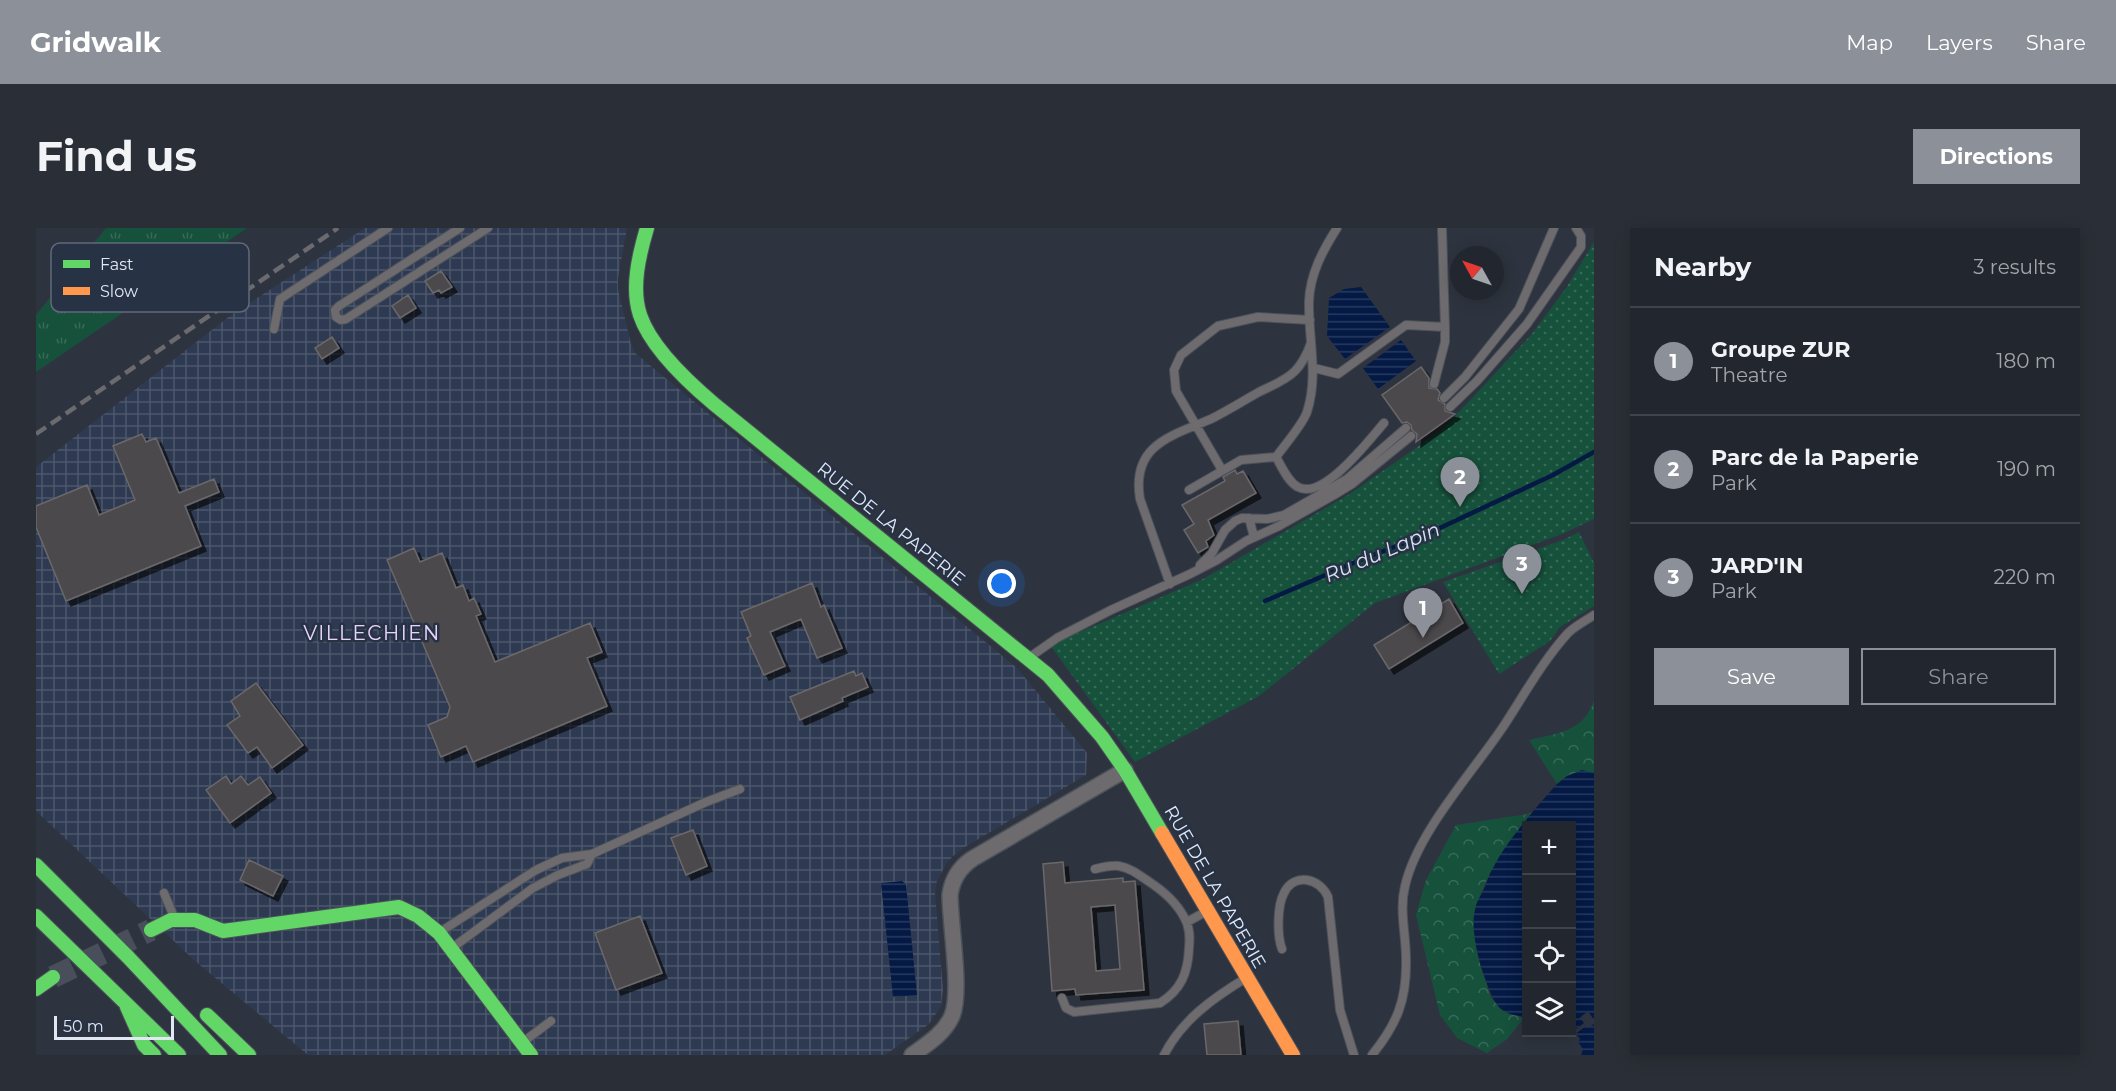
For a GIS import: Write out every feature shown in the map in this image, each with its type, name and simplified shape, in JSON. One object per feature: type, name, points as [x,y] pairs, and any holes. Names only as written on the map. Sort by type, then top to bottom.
[{"type":"main road","name":"RUE DE LA PAPERIE","points":[[647,228],[639,268],[640,314],[650,334],[674,364],[714,404],[1029,658],[1062,689],[1125,770],[1293,1055]]},
{"type":"main road","points":[[36,865],[128,957],[220,1055]]},
{"type":"main road","points":[[151,930],[171,920],[195,920],[223,931],[399,908],[418,916],[439,933],[531,1055]]},
{"type":"main road","points":[[36,916],[179,1055]]},
{"type":"main road","points":[[128,957],[160,967]]},
{"type":"main road","points":[[36,989],[53,977]]},
{"type":"main road","points":[[124,1000],[144,1045],[153,1055]]},
{"type":"main road","points":[[201,1009],[249,1055]]},
{"type":"street","points":[[912,1055],[938,1036],[952,1016],[956,994],[950,895],[958,871],[972,859],[1125,770]]},
{"type":"lane","points":[[274,329],[280,299],[388,228]]},
{"type":"lane","points":[[460,228],[339,306],[335,310],[336,318],[346,319],[489,228]]},
{"type":"lane","points":[[1276,458],[1307,413],[1314,368],[1309,299],[1316,267],[1337,228]]},
{"type":"lane","points":[[1434,384],[1445,342],[1442,228]]},
{"type":"lane","points":[[1444,398],[1465,377],[1520,309],[1554,228]]},
{"type":"lane","points":[[1450,407],[1477,381],[1527,324],[1582,242],[1576,228]]},
{"type":"lane","points":[[1222,470],[1176,391],[1174,370],[1177,362],[1187,350],[1218,326],[1258,317],[1310,320]]},
{"type":"lane","points":[[1314,368],[1338,374],[1406,325],[1445,327]]},
{"type":"lane","points":[[1170,584],[1140,499],[1140,471],[1148,454],[1161,441],[1213,418],[1288,377],[1303,362],[1311,343]]},
{"type":"lane","points":[[1276,458],[1294,484],[1303,489],[1312,488],[1340,473],[1384,423]]},
{"type":"lane","points":[[1192,573],[1212,553],[1229,525],[1242,518],[1267,519],[1284,515],[1340,484],[1406,428]]},
{"type":"lane","points":[[1029,658],[1057,638],[1111,610],[1192,573],[1352,484],[1412,436]]},
{"type":"lane","points":[[1189,490],[1241,460],[1276,458]]},
{"type":"lane","points":[[1249,518],[1254,537]]},
{"type":"lane","points":[[1372,1055],[1392,1029],[1403,997],[1406,958],[1402,904],[1405,886],[1418,851],[1503,726],[1539,668],[1570,631],[1594,615]]},
{"type":"lane","points":[[439,933],[536,870],[562,858],[592,854],[740,789]]},
{"type":"lane","points":[[451,949],[533,888],[587,864],[592,854]]},
{"type":"lane","points":[[1062,998],[1065,1008],[1074,1012],[1160,1003],[1180,985],[1189,964],[1190,934],[1187,922],[1171,900],[1157,887],[1133,871],[1112,866],[1095,869]]},
{"type":"lane","points":[[1282,949],[1278,938],[1282,898],[1285,891],[1296,881],[1316,882],[1328,897],[1337,993],[1344,1028],[1354,1055]]},
{"type":"lane","points":[[164,894],[176,920]]},
{"type":"lane","points":[[1187,922],[1208,910]]},
{"type":"lane","points":[[1164,1055],[1172,1041],[1197,1012],[1213,998],[1247,977]]},
{"type":"lane","points":[[522,1043],[550,1021]]},
{"type":"shaded area","points":[[365,228],[627,228],[618,289],[635,353],[1017,668],[1087,753],[1086,775],[965,847],[946,864],[937,881],[935,892],[943,990],[941,1006],[929,1024],[885,1055],[308,1055],[195,961],[36,811],[36,467],[231,315],[236,312],[249,312],[249,303]]},
{"type":"green space","points":[[106,228],[247,228],[225,243],[94,243]]},
{"type":"green space","points":[[1594,242],[1594,519],[1562,534],[1375,603],[1259,696],[1135,762],[1050,645],[1203,579],[1348,495],[1442,430],[1531,335],[1566,288]]},
{"type":"green space","points":[[51,296],[51,312],[124,312],[36,372],[36,315]]},
{"type":"green space","points":[[1579,532],[1594,563],[1594,606],[1560,627],[1550,641],[1499,674],[1443,582],[1563,540]]},
{"type":"green space","points":[[1594,700],[1594,773],[1567,776],[1557,784],[1529,740],[1560,733],[1577,725],[1590,711]]},
{"type":"green space","points":[[1534,813],[1528,821],[1522,821],[1522,829],[1492,870],[1477,909],[1475,930],[1478,953],[1490,995],[1504,1009],[1522,1016],[1522,1021],[1507,1039],[1487,1053],[1457,1038],[1440,1015],[1416,915],[1426,880],[1456,825]]},
{"type":"water","points":[[1361,287],[1390,327],[1345,359],[1327,336],[1329,298],[1344,289]]},
{"type":"water","points":[[1401,340],[1416,361],[1378,389],[1363,368]]},
{"type":"water","points":[[1582,770],[1594,773],[1594,1055],[1581,1055],[1583,1049],[1576,1033],[1576,821],[1525,821],[1557,784],[1567,776]]},
{"type":"water","points":[[1522,825],[1522,1017],[1504,1011],[1495,1003],[1481,965],[1474,927],[1477,901],[1506,847]]},
{"type":"water","points":[[902,881],[906,884],[917,995],[893,997],[881,883]]},
{"type":"pier","points":[[1588,1011],[1594,1024],[1588,1028],[1586,1026],[1576,1034],[1576,1029],[1584,1023],[1580,1018],[1576,1021]]},
{"type":"building","points":[[441,271],[452,287],[441,293],[439,290],[433,293],[425,281]]},
{"type":"building","points":[[408,295],[416,308],[400,318],[392,306]]},
{"type":"building","points":[[332,337],[339,348],[322,359],[315,348]]},
{"type":"building","points":[[1421,367],[1429,378],[1429,388],[1437,389],[1440,393],[1438,400],[1445,404],[1445,411],[1455,414],[1416,442],[1417,434],[1412,430],[1411,425],[1407,422],[1402,423],[1382,395]]},
{"type":"building","points":[[142,434],[146,442],[156,438],[179,493],[214,479],[219,492],[185,506],[201,546],[66,601],[36,527],[36,506],[87,485],[99,515],[135,500],[113,446]]},
{"type":"building","points":[[1235,470],[1237,474],[1243,471],[1256,493],[1208,520],[1214,535],[1206,541],[1208,547],[1198,553],[1184,530],[1194,524],[1182,505],[1225,481],[1223,477]]},
{"type":"building","points":[[414,548],[420,562],[442,553],[456,588],[463,585],[469,601],[474,598],[481,614],[476,616],[495,662],[590,623],[602,652],[587,658],[607,706],[473,762],[466,746],[441,757],[428,725],[447,717],[450,707],[387,560]]},
{"type":"building","points":[[812,583],[821,607],[824,605],[842,648],[817,658],[801,619],[770,632],[785,666],[764,675],[747,638],[751,636],[741,612]]},
{"type":"building","points":[[1449,599],[1463,623],[1389,669],[1374,645]]},
{"type":"building","points":[[854,671],[856,676],[862,673],[868,687],[800,720],[790,697]]},
{"type":"building","points":[[256,683],[303,745],[272,768],[257,747],[248,753],[227,725],[240,716],[231,701]]},
{"type":"building","points":[[226,776],[231,784],[241,776],[248,785],[260,777],[271,793],[230,823],[206,790]]},
{"type":"building","points":[[693,830],[707,866],[686,875],[671,838]]},
{"type":"building","points":[[249,860],[283,876],[273,896],[240,880]]},
{"type":"building","points":[[1063,862],[1065,883],[1123,878],[1123,882],[1135,881],[1144,990],[1076,995],[1075,989],[1052,991],[1043,864]],"holes":[[[1115,905],[1120,969],[1096,971],[1091,907]]]},
{"type":"building","points":[[640,916],[662,973],[616,990],[595,933]]},
{"type":"building","points":[[1238,1021],[1241,1055],[1207,1055],[1204,1024]]},
{"type":"waterway","name":"Ru du Lapin","points":[[1265,601],[1425,535],[1553,475],[1594,452]]},
{"type":"tunnel","points":[[53,977],[151,930]]},
{"type":"railway","points":[[249,289],[338,228]]},
{"type":"railway","points":[[36,434],[215,312]]},
{"type":"traffic: fast","points":[[647,228],[637,272],[637,305],[645,327],[671,364],[714,404],[1048,675],[1102,737],[1125,770],[1162,833]]},
{"type":"traffic: fast","points":[[36,865],[128,957],[220,1055]]},
{"type":"traffic: fast","points":[[151,930],[171,920],[195,920],[223,931],[399,907],[418,916],[439,933],[531,1055]]},
{"type":"traffic: fast","points":[[36,916],[179,1055]]},
{"type":"traffic: fast","points":[[36,989],[53,977]]},
{"type":"traffic: fast","points":[[127,1007],[144,1045],[154,1055]]},
{"type":"traffic: fast","points":[[207,1015],[249,1055]]},
{"type":"traffic: slow","points":[[1162,833],[1293,1055]]},
{"type":"place","name":"Parc de la Paperie","points":[[1460,507]]},
{"type":"place","name":"JARD'IN","points":[[1522,594]]},
{"type":"place","name":"Groupe ZUR","points":[[1423,638]]},
{"type":"district","name":"VILLECHIEN","points":[[372,633]]}]
